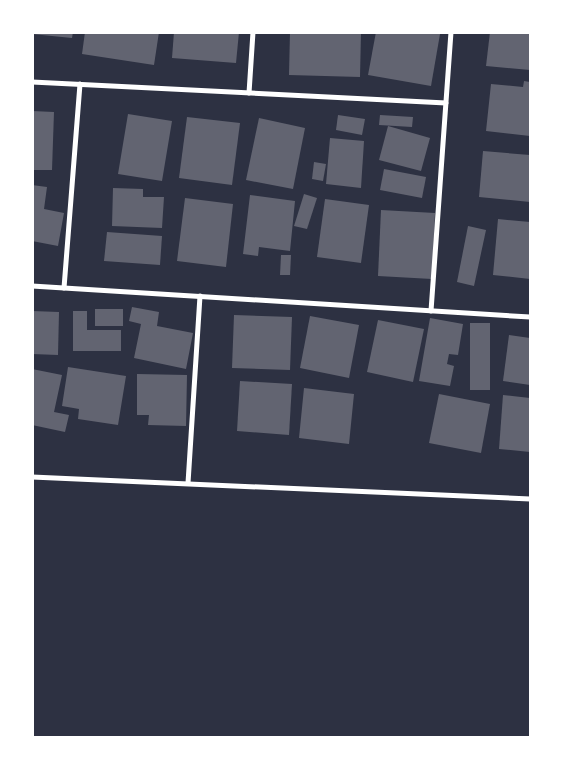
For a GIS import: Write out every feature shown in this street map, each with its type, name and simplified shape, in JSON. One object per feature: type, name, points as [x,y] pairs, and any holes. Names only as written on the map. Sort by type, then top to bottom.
[{"type":"street","points":[[249,93],[253,32]]},
{"type":"street","points":[[431,311],[451,32]]},
{"type":"street","points":[[32,82],[446,103]]},
{"type":"street","points":[[64,288],[80,84]]},
{"type":"street","points":[[32,286],[530,317]]},
{"type":"street","points":[[188,484],[200,296]]},
{"type":"street","points":[[32,477],[530,498]]},
{"type":"building","points":[[32,32],[73,32],[72,38],[32,34]]},
{"type":"building","points":[[85,32],[159,32],[154,65],[82,54]]},
{"type":"building","points":[[174,32],[239,32],[236,63],[172,58]]},
{"type":"building","points":[[290,32],[361,32],[360,77],[289,75]]},
{"type":"building","points":[[376,32],[431,32],[440,34],[431,86],[368,75]]},
{"type":"building","points":[[490,32],[530,32],[530,70],[486,66]]},
{"type":"building","points":[[524,81],[530,82],[530,136],[486,131],[491,84],[523,87]]},
{"type":"building","points":[[32,111],[54,112],[52,170],[32,170]]},
{"type":"building","points":[[128,114],[172,121],[162,181],[118,174]]},
{"type":"building","points":[[338,115],[365,119],[362,135],[336,130]]},
{"type":"building","points":[[380,115],[413,117],[412,127],[379,125]]},
{"type":"building","points":[[187,117],[240,123],[232,185],[179,178]]},
{"type":"building","points":[[259,118],[305,128],[293,189],[246,180]]},
{"type":"building","points":[[388,126],[430,138],[421,171],[379,160]]},
{"type":"building","points":[[330,138],[364,141],[361,188],[326,184]]},
{"type":"building","points":[[483,151],[530,155],[530,202],[479,197]]},
{"type":"building","points":[[314,162],[326,164],[323,181],[312,179]]},
{"type":"building","points":[[384,169],[426,177],[422,198],[380,190]]},
{"type":"building","points":[[32,185],[47,187],[44,209],[64,213],[58,246],[32,241]]},
{"type":"building","points":[[113,188],[143,189],[143,197],[164,197],[162,228],[112,226]]},
{"type":"building","points":[[304,194],[317,198],[307,229],[294,226]]},
{"type":"building","points":[[250,195],[295,201],[290,251],[259,247],[258,256],[243,254]]},
{"type":"building","points":[[185,198],[233,204],[226,267],[177,261]]},
{"type":"building","points":[[325,199],[369,205],[361,263],[317,257]]},
{"type":"building","points":[[381,210],[435,213],[432,279],[378,276]]},
{"type":"building","points":[[498,219],[530,222],[530,279],[493,275]]},
{"type":"building","points":[[468,226],[486,230],[474,286],[457,282]]},
{"type":"building","points":[[107,232],[162,236],[160,265],[104,261]]},
{"type":"building","points":[[281,255],[291,255],[290,275],[280,275]]},
{"type":"building","points":[[132,307],[159,312],[157,326],[193,333],[186,369],[134,358],[141,324],[129,321]]},
{"type":"building","points":[[95,309],[123,309],[123,326],[95,326]]},
{"type":"building","points":[[32,311],[59,312],[58,355],[32,354]]},
{"type":"building","points":[[73,311],[87,311],[87,330],[121,330],[121,351],[73,351]]},
{"type":"building","points":[[234,315],[292,317],[290,370],[232,368]]},
{"type":"building","points":[[310,316],[359,325],[349,378],[300,368]]},
{"type":"building","points":[[430,318],[463,324],[458,355],[449,354],[447,364],[454,366],[450,386],[419,381]]},
{"type":"building","points":[[378,320],[424,329],[413,382],[367,372]]},
{"type":"building","points":[[470,323],[490,323],[490,390],[470,390]]},
{"type":"building","points":[[509,335],[530,338],[530,385],[503,381]]},
{"type":"building","points":[[68,367],[126,376],[118,425],[78,419],[79,409],[62,406]]},
{"type":"building","points":[[32,369],[62,375],[54,412],[69,415],[65,432],[32,425]]},
{"type":"building","points":[[137,374],[187,375],[186,426],[148,425],[149,415],[137,415]]},
{"type":"building","points":[[240,381],[292,384],[289,435],[237,431]]},
{"type":"building","points":[[304,388],[354,394],[349,444],[299,438]]},
{"type":"building","points":[[439,394],[490,404],[481,453],[429,443]]},
{"type":"building","points":[[503,395],[530,398],[530,452],[499,449]]}]
